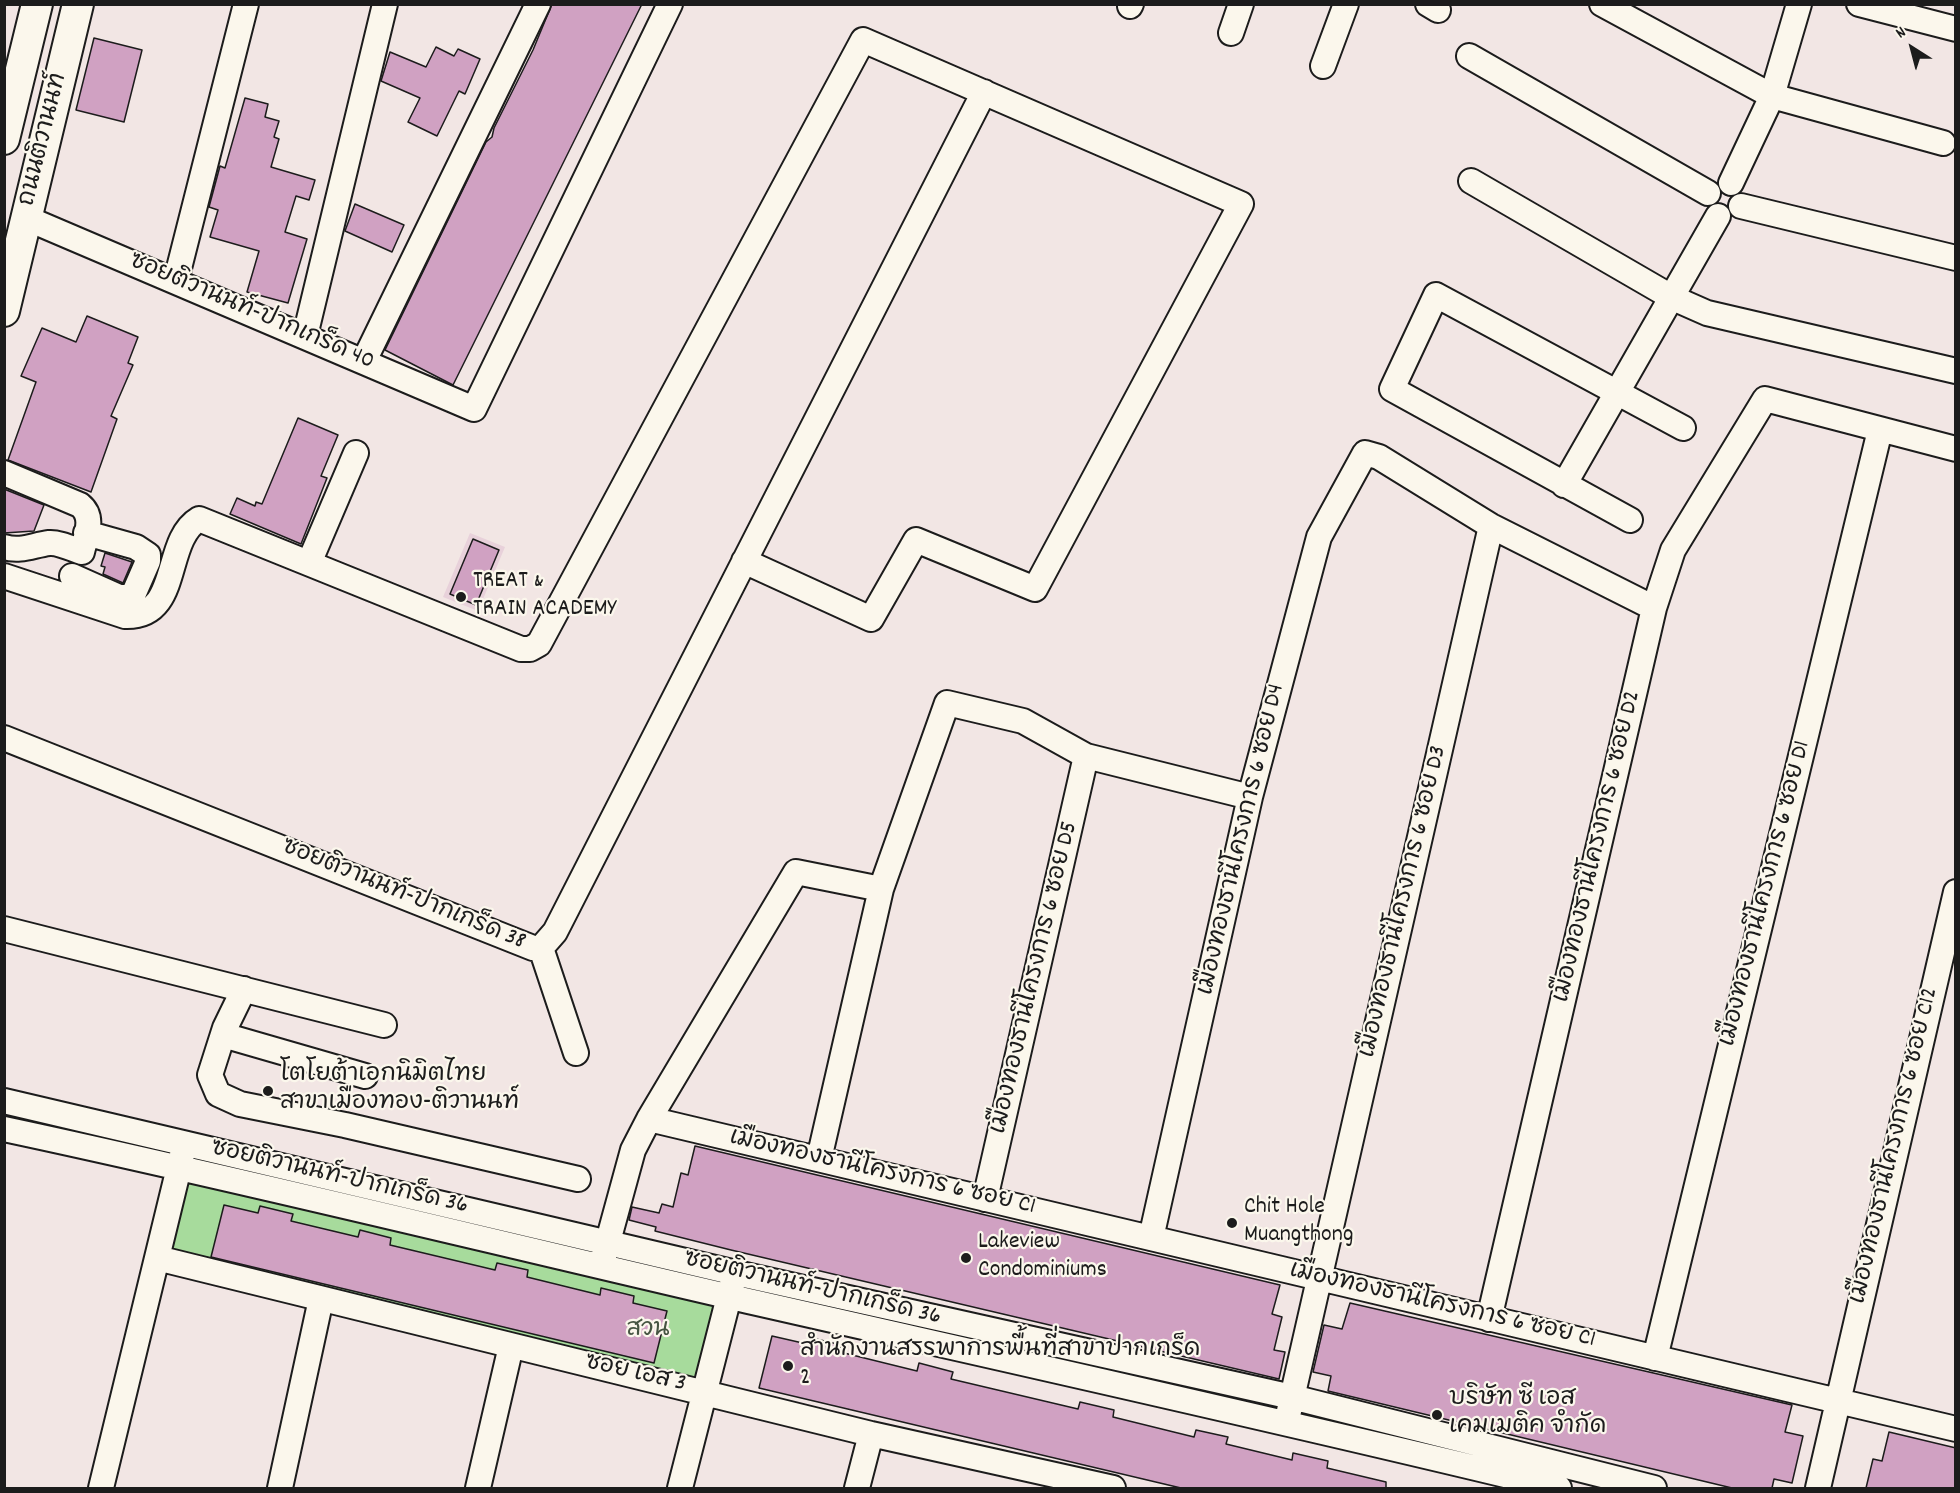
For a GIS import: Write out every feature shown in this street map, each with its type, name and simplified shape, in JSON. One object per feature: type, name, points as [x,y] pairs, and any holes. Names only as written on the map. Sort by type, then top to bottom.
[{"type":"main road","name":"ถนนติวานนท์","points":[[4,139],[37,4]]},
{"type":"main road","name":"ถนนติวานนท์","points":[[4,311],[10,259],[26,218],[78,4]]},
{"type":"street","points":[[176,280],[246,4]]},
{"type":"street","points":[[304,336],[385,4]]},
{"type":"street","points":[[364,361],[538,4]]},
{"type":"street","name":"ซอยติวานนท์-ปากเกร็ด 40","points":[[26,218],[474,409],[670,4]]},
{"type":"street","points":[[1230,33],[1241,4]]},
{"type":"street","points":[[1323,66],[1346,4]]},
{"type":"street","points":[[1602,4],[1772,96],[1943,143]]},
{"type":"street","points":[[1731,183],[1772,96],[1799,4]]},
{"type":"street","points":[[1859,4],[1956,29]]},
{"type":"street","points":[[4,576],[125,616],[141,617],[154,608],[173,567],[186,530],[199,519],[521,648],[530,649],[539,644],[863,40],[1241,204],[1035,589],[916,540],[871,619],[744,561]]},
{"type":"street","points":[[1469,56],[1708,193]]},
{"type":"street","name":"ซอยติวานนท์-ปากเกร็ด 38","points":[[4,738],[532,948],[541,948],[555,932],[984,92]]},
{"type":"street","points":[[1471,181],[1673,298],[1707,313],[1956,371]]},
{"type":"street","points":[[1717,183],[1731,183],[1741,192],[1741,206],[1731,216],[1718,216],[1708,207],[1708,193],[1717,183]]},
{"type":"street","points":[[1741,206],[1956,258]]},
{"type":"street","points":[[1564,485],[1718,216]]},
{"type":"street","points":[[1630,520],[1392,389],[1436,295],[1683,428]]},
{"type":"street","name":"เมืองทองธานีโครงการ 6 ซอย D2","points":[[1489,1319],[1654,608],[1673,550],[1765,399],[1880,430]]},
{"type":"street","points":[[1880,430],[1956,449]]},
{"type":"street","name":"เมืองทองธานีโครงการ 6 ซอย D1","points":[[1655,1358],[1880,430]]},
{"type":"street","points":[[309,563],[357,453]]},
{"type":"street","name":"เมืองทองธานีโครงการ 6 ซอย D4","points":[[1151,1238],[1250,797],[1319,537],[1365,453],[1379,457],[1491,526]]},
{"type":"street","points":[[4,473],[80,505],[87,511],[89,518],[82,552],[50,543],[35,548],[4,547]]},
{"type":"street","points":[[1491,526],[1654,608]]},
{"type":"street","name":"เมืองทองธานีโครงการ 6 ซอย D3","points":[[1286,1422],[1491,526]]},
{"type":"street","points":[[72,576],[119,597],[128,597],[134,593],[148,561],[148,555],[135,547],[86,533]]},
{"type":"street","points":[[819,1159],[881,889],[947,703],[1023,721],[1086,756],[1250,797]]},
{"type":"street","name":"เมืองทองธานีโครงการ 6 ซอย D5","points":[[985,1199],[1086,756]]},
{"type":"street","points":[[600,1266],[633,1150],[649,1119],[796,872],[881,889]]},
{"type":"street","name":"เมืองทองธานีโครงการ 6 ซอย C12","points":[[1818,1488],[1836,1401],[1956,892]]},
{"type":"street","points":[[4,929],[384,1024]]},
{"type":"street","points":[[541,948],[576,1053]]},
{"type":"street","points":[[244,989],[223,1035],[210,1075],[218,1094],[240,1104],[345,1125],[578,1179]]},
{"type":"street","points":[[223,1035],[365,1076]]},
{"type":"street","name":"ซอยติวานนท์-ปากเกร็ด 36","points":[[4,1101],[42,1108],[182,1154],[600,1266],[732,1285],[1292,1396],[1654,1488]]},
{"type":"street","points":[[35,1135],[42,1108]]},
{"type":"street","name":"เมืองทองธานีโครงการ 6 ซอย C1","points":[[649,1119],[1956,1429]]},
{"type":"street","name":"ซอยติวานนท์-ปากเกร็ด 36","points":[[4,1129],[182,1154],[608,1242],[732,1285],[1559,1488]]},
{"type":"street","points":[[101,1488],[182,1154]]},
{"type":"street","name":"ซอย เอส 3","points":[[156,1258],[704,1392],[1046,1481],[1113,1488]]},
{"type":"street","points":[[680,1488],[732,1285]]},
{"type":"street","points":[[280,1488],[321,1299]]},
{"type":"street","points":[[478,1488],[511,1346]]},
{"type":"street","points":[[857,1488],[871,1434]]},
{"type":"shaded area","points":[[470,533],[505,547],[478,611],[443,597]]},
{"type":"green space","name":"สวน","points":[[179,1178],[725,1305],[704,1392],[157,1258]]},
{"type":"building","points":[[552,4],[642,4],[453,385],[385,350],[486,142],[492,137],[494,128],[533,50]]},
{"type":"building","points":[[94,38],[142,50],[124,122],[76,110]]},
{"type":"building","points":[[436,47],[454,56],[458,49],[480,59],[465,94],[459,91],[437,136],[408,122],[420,98],[381,81],[390,52],[426,67]]},
{"type":"building","points":[[245,98],[268,104],[265,117],[279,121],[274,137],[279,139],[271,167],[315,180],[309,200],[296,196],[285,232],[307,239],[288,303],[247,292],[259,251],[210,237],[218,210],[209,207],[220,166],[225,168]]},
{"type":"building","points":[[355,204],[404,225],[392,252],[345,231]]},
{"type":"building","points":[[87,316],[138,337],[128,363],[133,365],[111,416],[117,419],[91,492],[8,460],[36,382],[21,376],[42,328],[76,342]]},
{"type":"building","points":[[298,418],[338,435],[321,476],[327,478],[301,544],[230,514],[237,498],[255,506],[256,502],[262,504]]},
{"type":"building","points":[[4,489],[44,505],[34,531],[4,533]]},
{"type":"building","points":[[473,539],[499,550],[476,605],[450,594]]},
{"type":"building","points":[[105,553],[132,562],[123,583],[103,574],[105,567],[101,566]]},
{"type":"building","name":"Lakeview Condominiums","points":[[695,1146],[1280,1285],[1272,1314],[1282,1317],[1274,1350],[1285,1352],[1279,1379],[731,1250],[655,1231],[656,1227],[629,1220],[632,1207],[659,1213],[662,1204],[673,1207],[681,1173],[688,1175]]},
{"type":"building","points":[[224,1205],[258,1213],[260,1206],[293,1214],[291,1221],[358,1237],[360,1230],[391,1238],[390,1245],[495,1270],[497,1263],[528,1270],[527,1277],[600,1295],[601,1288],[634,1296],[633,1303],[667,1311],[654,1363],[211,1257]]},
{"type":"building","points":[[1350,1303],[1792,1405],[1785,1432],[1803,1436],[1792,1483],[1774,1479],[1772,1488],[1732,1488],[1328,1391],[1331,1376],[1313,1372],[1324,1325],[1342,1329]]},
{"type":"building","points":[[772,1336],[807,1344],[808,1337],[841,1345],[840,1352],[917,1371],[919,1363],[953,1372],[951,1379],[1078,1409],[1080,1402],[1114,1410],[1113,1417],[1194,1437],[1196,1430],[1228,1437],[1226,1444],[1292,1460],[1293,1453],[1328,1461],[1327,1468],[1386,1482],[1386,1488],[1181,1488],[759,1388]]},
{"type":"building","points":[[1889,1432],[1956,1448],[1956,1488],[1866,1488],[1873,1459],[1882,1461]]},
{"type":"place","name":"TREAT & TRAIN ACADEMY","points":[[461,597]]},
{"type":"place","name":"โตโยต้าเอกนิมิตไทย สาขาเมืองทอง-ติวานนท์","points":[[268,1091]]},
{"type":"place","name":"Chit Hole Muangthong","points":[[1232,1223]]},
{"type":"place","name":"Lakeview Condominiums","points":[[966,1258]]},
{"type":"place","name":"สำนักงานสรรพาการพื้นที่สาขาปากเกร็ด 2","points":[[788,1366]]},
{"type":"place","name":"บริษัท ซี เอส เคมเมติค จำกัด","points":[[1437,1415]]}]
